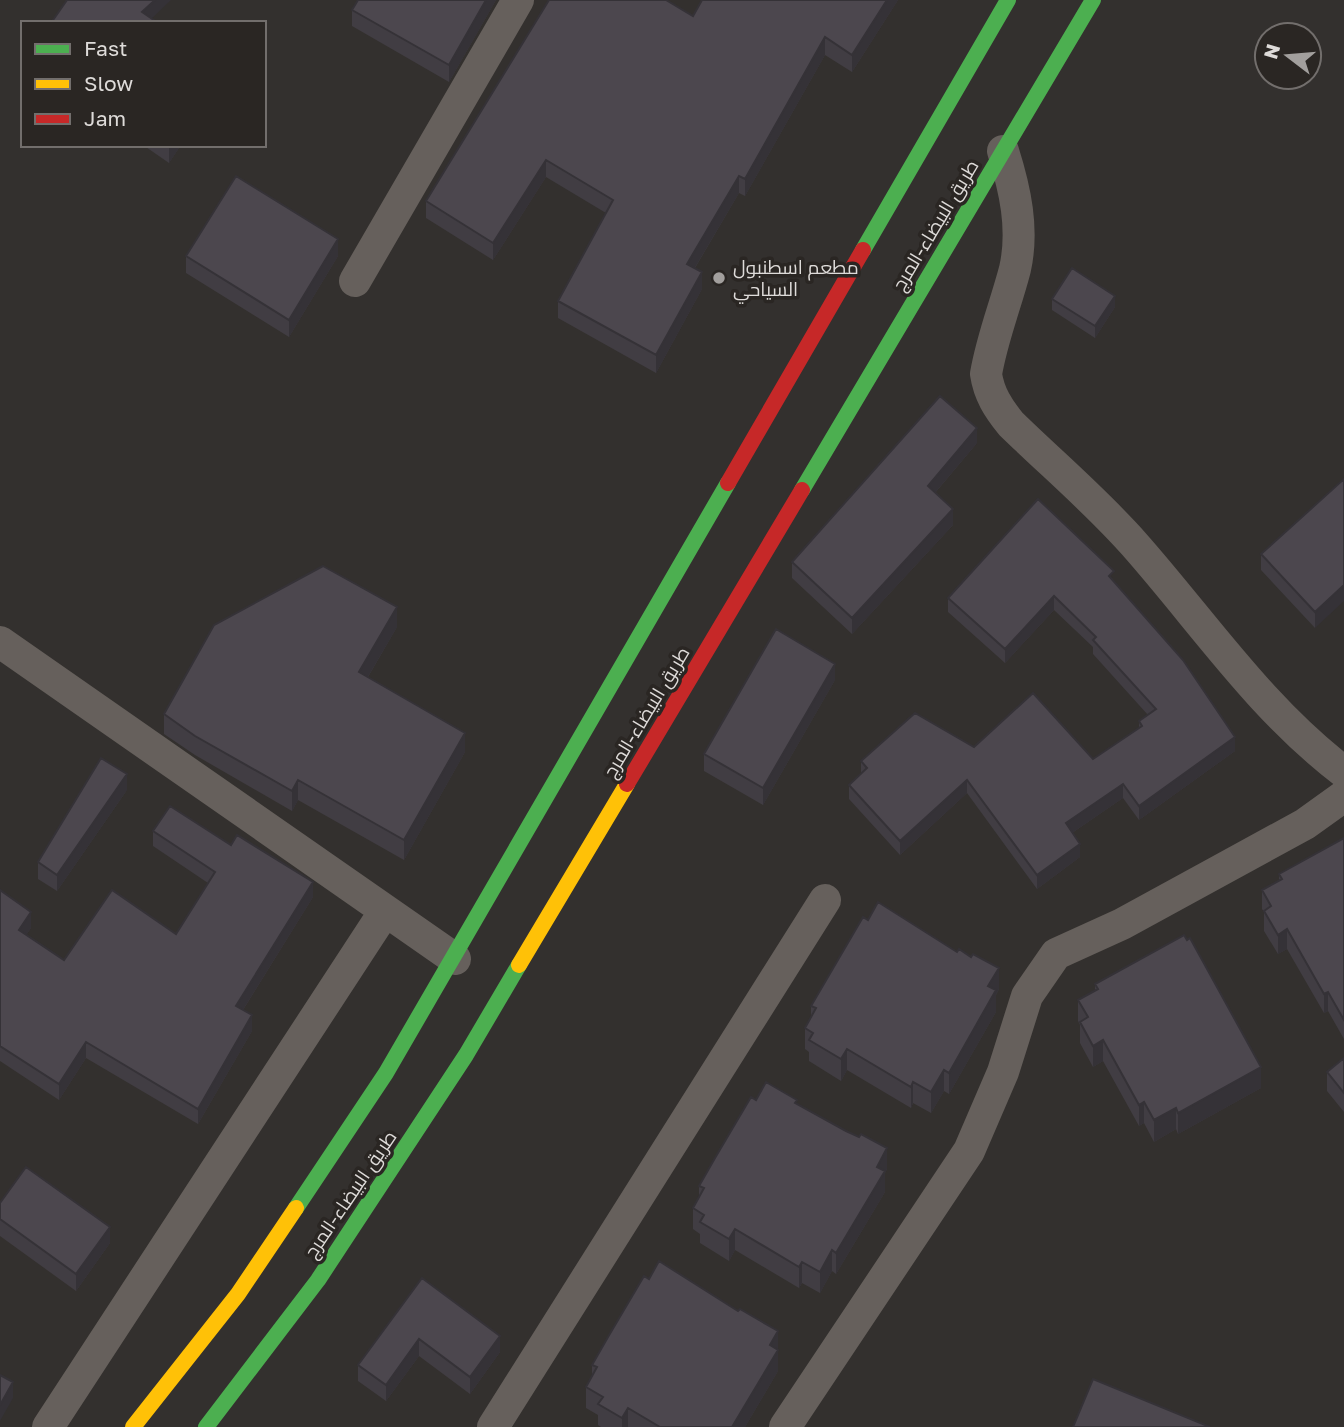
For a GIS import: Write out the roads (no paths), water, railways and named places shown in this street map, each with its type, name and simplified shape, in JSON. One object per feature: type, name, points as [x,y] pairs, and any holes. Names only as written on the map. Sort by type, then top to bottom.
[{"type":"highway","name":"طريق البيضاء-المرج","points":[[133,1427],[238,1294],[314,1185],[455,959],[1008,0]]},
{"type":"highway","name":"طريق البيضاء-المرج","points":[[206,1427],[318,1280],[466,1055],[1093,0]]},
{"type":"street","points":[[355,281],[518,0]]},
{"type":"street","points":[[1003,151],[1016,200],[1019,232],[1015,266],[986,374],[988,387],[998,408],[1011,424],[1133,542],[1262,699],[1310,746],[1344,772]]},
{"type":"street","points":[[0,642],[455,959]]},
{"type":"street","points":[[785,1427],[969,1151],[1003,1072],[1027,996],[1056,954],[1122,924],[1304,824],[1344,796]]},
{"type":"street","points":[[496,1426],[825,900]]},
{"type":"street","points":[[48,1427],[385,911]]},
{"type":"place","name":"مطعم اسطنبول السياحي","points":[[719,278]]}]
